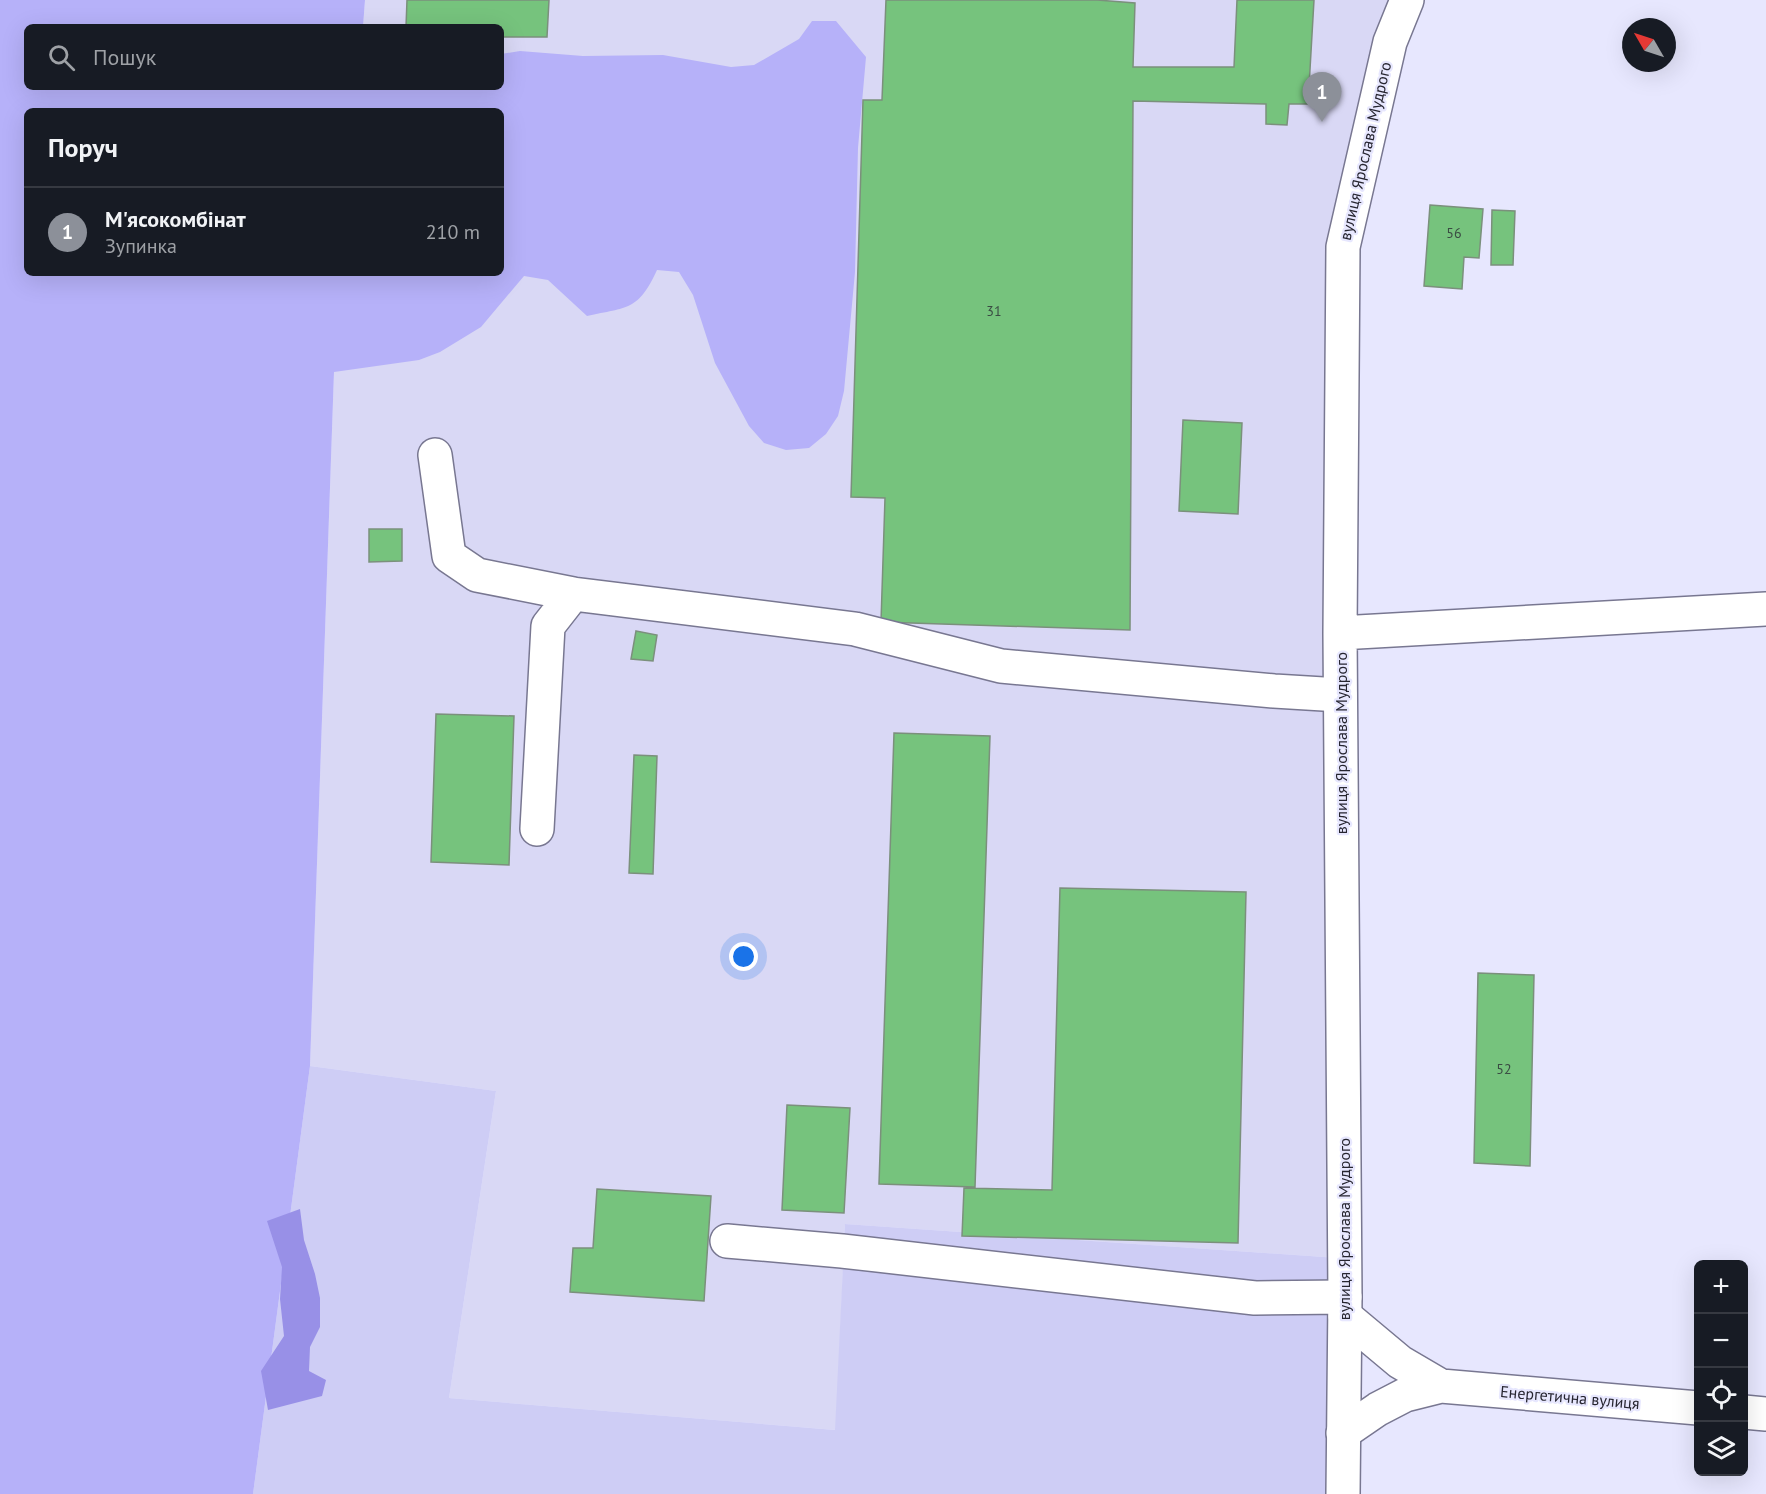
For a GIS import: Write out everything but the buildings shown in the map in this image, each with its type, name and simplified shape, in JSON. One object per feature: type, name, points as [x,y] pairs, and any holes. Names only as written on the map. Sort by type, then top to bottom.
[{"type":"main road","name":"вулиця Ярослава Мудрого","points":[[1343,1494],[1345,1307],[1340,633],[1343,247],[1390,42],[1407,0]]},
{"type":"main road","points":[[435,455],[449,556],[477,575],[573,594],[855,629],[1001,666],[1340,695]]},
{"type":"main road","points":[[537,829],[548,626],[573,594]]},
{"type":"main road","points":[[1340,633],[1766,609]]},
{"type":"main road","points":[[727,1241],[842,1251],[1345,1307]]},
{"type":"main road","name":"Енергетична вулиця","points":[[1345,1307],[1400,1362],[1441,1386]]},
{"type":"main road","name":"Енергетична вулиця","points":[[1343,1433],[1378,1409],[1405,1395],[1441,1386],[1694,1408]]},
{"type":"main road","points":[[1748,1412],[1766,1414]]},
{"type":"shaded area","points":[[0,0],[365,0],[363,24],[24,24],[24,90],[504,90],[504,54],[520,51],[583,56],[663,55],[731,67],[754,65],[799,39],[812,21],[836,21],[866,57],[858,148],[855,272],[844,391],[838,416],[826,434],[809,448],[786,450],[764,443],[749,426],[715,363],[693,295],[679,272],[657,270],[644,293],[630,305],[587,316],[548,280],[524,276],[481,327],[440,352],[419,360],[334,372],[310,1066],[253,1494],[0,1494]]},
{"type":"shaded area","points":[[365,0],[1403,0],[1337,252],[1338,1258],[845,1224],[836,1430],[449,1398],[496,1091],[310,1066],[334,372],[496,276],[504,276],[504,108],[501,108],[501,90],[504,90],[504,24],[363,24]]},
{"type":"shaded area","points":[[310,1066],[496,1091],[449,1398],[835,1430],[845,1224],[1338,1258],[1332,1494],[253,1494]]},
{"type":"shaded area","points":[[300,1209],[304,1240],[320,1298],[320,1327],[310,1347],[309,1371],[326,1380],[322,1396],[268,1410],[261,1371],[284,1336],[280,1299],[282,1267],[267,1221]]},
{"type":"place","name":"М'ясокомбінат","points":[[1322,122]]}]
